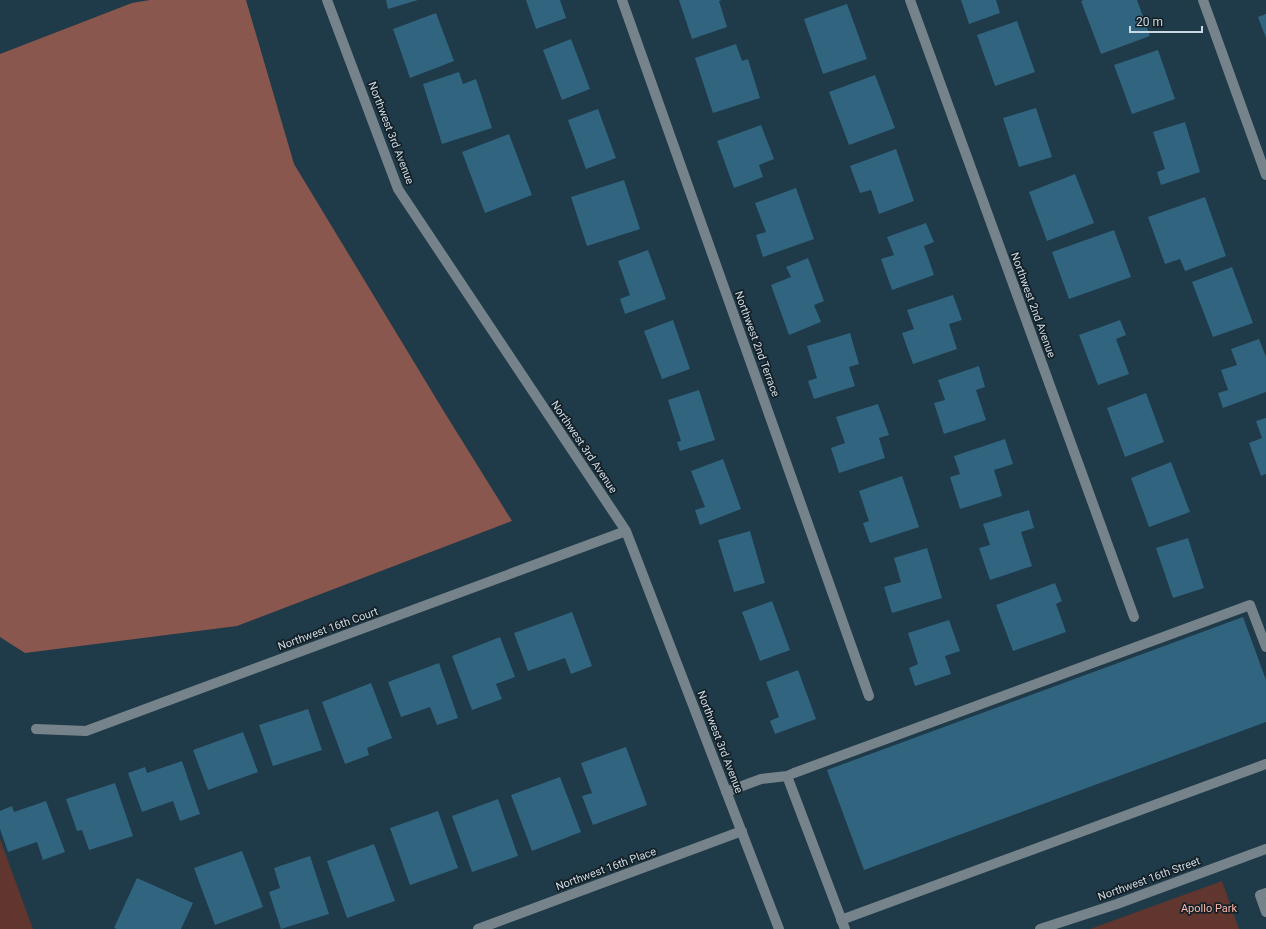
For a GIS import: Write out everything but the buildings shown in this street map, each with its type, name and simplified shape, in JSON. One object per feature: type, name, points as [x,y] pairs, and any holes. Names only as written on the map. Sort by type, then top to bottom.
[{"type":"street","name":"Northwest 3rd Avenue","points":[[327,0],[398,189],[626,531],[779,929]]},
{"type":"street","name":"Northwest 2nd Terrace","points":[[622,0],[869,696]]},
{"type":"street","name":"Northwest 2nd Avenue","points":[[910,0],[1134,618]]},
{"type":"street","points":[[1203,0],[1266,175]]},
{"type":"street","name":"Northwest 16th Court","points":[[36,729],[86,732],[626,531]]},
{"type":"street","points":[[726,792],[761,779],[787,776],[1250,605],[1266,647]]},
{"type":"street","points":[[787,776],[843,925],[1266,764]]},
{"type":"street","name":"Northwest 16th Place","points":[[478,929],[742,831]]},
{"type":"street","name":"Northwest 16th Street","points":[[1040,929],[1117,904],[1266,849]]},
{"type":"street","points":[[1266,893],[1260,895],[1266,912]]},
{"type":"green space","points":[[0,839],[33,929],[0,929]]},
{"type":"green space","name":"Apollo Park","points":[[1222,881],[1239,929],[1090,929]]},
{"type":"shaded area","points":[[150,0],[246,0],[294,164],[512,521],[237,626],[25,653],[0,637],[0,54],[132,3]]}]
